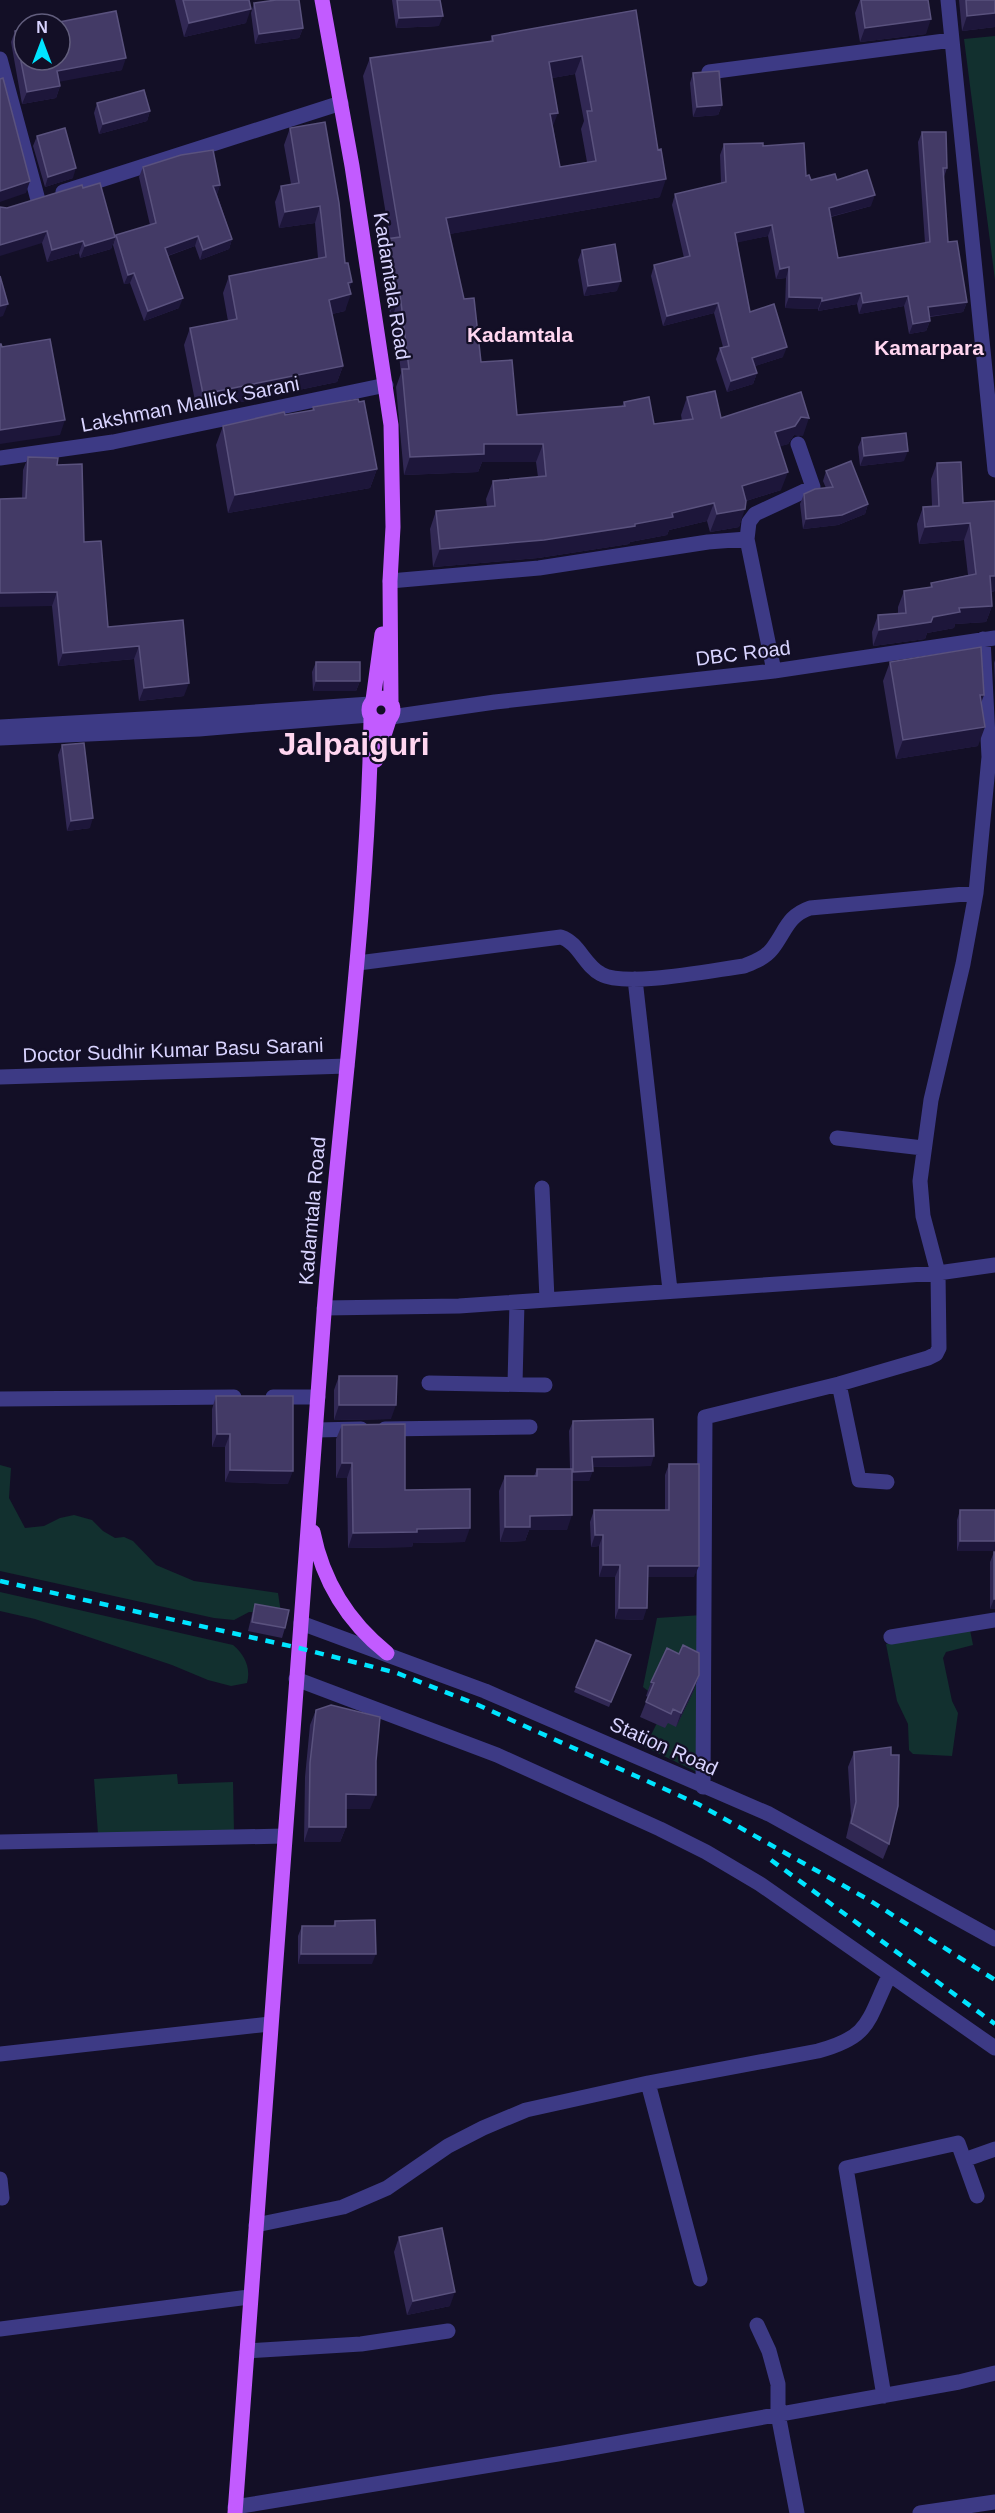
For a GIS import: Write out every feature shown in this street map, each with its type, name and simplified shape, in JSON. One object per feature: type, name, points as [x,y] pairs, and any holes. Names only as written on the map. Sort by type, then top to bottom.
[{"type":"main road","name":"Kadamtala Road","points":[[322,0],[341,103],[391,424],[393,527],[390,581],[391,711],[371,778]]},
{"type":"main road","name":"Kadamtala Road","points":[[235,2510],[249,2297],[313,1482],[324,1308],[357,963],[371,778],[371,710],[390,581]]},
{"type":"main road","points":[[384,698],[391,711],[382,723],[371,710],[384,698]]},
{"type":"main road","points":[[313,1482],[313,1528],[325,1574],[357,1627],[387,1653]]},
{"type":"street","points":[[948,0],[995,470]]},
{"type":"street","points":[[708,72],[952,40]]},
{"type":"street","points":[[0,59],[38,200]]},
{"type":"street","points":[[19,205],[341,103]]},
{"type":"street","name":"Lakshman Mallick Sarani","points":[[0,458],[113,442],[386,386]]},
{"type":"street","points":[[774,672],[747,539],[749,522],[755,514],[813,487],[798,444]]},
{"type":"street","points":[[390,581],[539,568],[708,542],[747,539]]},
{"type":"street","points":[[703,1787],[705,1417],[838,1384],[936,1354],[939,1339],[938,1273],[929,1244],[921,1197],[923,1148],[938,1066],[963,964],[976,892],[989,757],[989,639]]},
{"type":"street","name":"DBC Road","points":[[391,711],[774,672],[989,639]]},
{"type":"street","points":[[0,727],[371,710]]},
{"type":"street","points":[[0,738],[199,729],[371,710]]},
{"type":"street","points":[[357,963],[561,937],[568,939],[602,975],[635,980],[744,966],[757,961],[771,950],[798,912],[810,908],[976,892]]},
{"type":"street","points":[[635,980],[670,1290]]},
{"type":"street","name":"Doctor Sudhir Kumar Basu Sarani","points":[[0,1077],[347,1066]]},
{"type":"street","points":[[837,1138],[923,1148]]},
{"type":"street","points":[[542,1188],[547,1299]]},
{"type":"street","points":[[324,1308],[459,1306],[938,1273],[995,1265]]},
{"type":"street","points":[[515,1384],[517,1302]]},
{"type":"street","points":[[429,1383],[545,1385]]},
{"type":"street","points":[[838,1384],[859,1480],[887,1482]]},
{"type":"street","points":[[0,1399],[318,1397]]},
{"type":"street","points":[[316,1430],[530,1427]]},
{"type":"street","points":[[891,1638],[995,1620]]},
{"type":"street","name":"Station Road","points":[[301,1623],[387,1653],[565,1724],[703,1787],[769,1814],[995,1939]]},
{"type":"street","points":[[296,1679],[497,1755],[660,1828],[760,1884],[995,2048]]},
{"type":"street","points":[[0,1842],[284,1836]]},
{"type":"street","points":[[256,2225],[343,2207],[363,2199],[387,2188],[448,2146],[526,2110],[648,2083],[818,2051],[842,2044],[864,2028],[889,1976]]},
{"type":"street","points":[[0,2054],[270,2024]]},
{"type":"street","points":[[648,2083],[700,2279]]},
{"type":"street","points":[[884,2396],[846,2169],[958,2143],[977,2196]]},
{"type":"street","points":[[964,2160],[995,2149]]},
{"type":"street","points":[[0,2179],[2,2198]]},
{"type":"street","points":[[0,2329],[249,2297]]},
{"type":"street","points":[[757,2325],[769,2351],[778,2384],[778,2414],[797,2513]]},
{"type":"street","points":[[247,2351],[362,2344],[448,2331]]},
{"type":"street","points":[[235,2510],[884,2396],[995,2373]]},
{"type":"street","points":[[920,2513],[995,2502]]},
{"type":"green space","points":[[995,36],[995,280],[964,39]]},
{"type":"green space","points":[[0,1465],[11,1468],[9,1498],[25,1528],[44,1526],[60,1518],[74,1515],[92,1520],[103,1531],[115,1538],[124,1537],[133,1541],[156,1565],[194,1581],[278,1593],[281,1613],[249,1612],[234,1620],[214,1618],[0,1571]]},
{"type":"green space","points":[[0,1592],[233,1645],[246,1662],[247,1683],[231,1686],[208,1680],[172,1665],[35,1619],[0,1611]]},
{"type":"green space","points":[[702,1615],[701,1774],[645,1747],[666,1705],[643,1687],[657,1618]]},
{"type":"green space","points":[[970,1630],[973,1645],[946,1652],[943,1658],[952,1701],[958,1713],[952,1756],[913,1754],[909,1750],[908,1724],[897,1701],[886,1644]]},
{"type":"green space","points":[[177,1774],[178,1784],[233,1782],[234,1833],[98,1834],[94,1779]]},
{"type":"building","points":[[183,0],[249,0],[251,9],[189,23]]},
{"type":"building","points":[[299,0],[303,28],[259,34],[254,3]]},
{"type":"building","points":[[397,0],[440,0],[443,16],[399,18]]},
{"type":"building","points":[[861,0],[928,0],[931,19],[865,28]]},
{"type":"building","points":[[966,0],[995,0],[995,13],[967,16]]},
{"type":"building","points":[[636,10],[658,150],[661,149],[666,179],[446,218],[464,299],[474,298],[481,362],[512,360],[517,415],[625,406],[624,402],[649,397],[654,424],[693,419],[687,397],[715,391],[721,418],[801,392],[809,418],[801,417],[795,426],[775,432],[788,472],[742,486],[746,501],[745,509],[717,514],[714,503],[672,513],[673,517],[635,524],[635,526],[544,540],[440,549],[436,511],[495,506],[493,481],[546,476],[543,444],[484,444],[484,454],[410,457],[402,369],[409,369],[400,294],[397,295],[386,239],[400,237],[370,58],[493,41],[492,36]],"holes":[[[582,56],[592,111],[587,111],[596,161],[560,167],[550,114],[558,113],[549,62]]]},
{"type":"building","points":[[116,11],[126,58],[72,68],[72,20]]},
{"type":"building","points":[[719,71],[722,105],[697,107],[693,73]]},
{"type":"building","points":[[23,72],[57,72],[60,86],[27,92]]},
{"type":"building","points":[[3,78],[30,181],[0,191],[0,79]]},
{"type":"building","points":[[144,90],[150,111],[103,124],[97,103]]},
{"type":"building","points":[[325,122],[339,203],[345,263],[348,263],[352,282],[348,283],[351,294],[329,300],[343,366],[203,394],[190,328],[237,319],[229,276],[326,257],[320,206],[285,212],[281,186],[299,183],[290,128]]},
{"type":"building","points":[[65,128],[76,168],[48,177],[37,136]]},
{"type":"building","points":[[922,132],[946,132],[947,168],[943,168],[948,242],[957,241],[967,302],[928,307],[930,321],[913,324],[908,296],[863,303],[861,293],[822,301],[822,298],[789,297],[789,267],[780,269],[772,225],[735,233],[750,312],[774,304],[787,347],[752,358],[757,373],[731,381],[720,348],[729,346],[718,303],[667,316],[654,265],[690,256],[675,194],[726,182],[724,144],[763,143],[763,146],[804,143],[806,176],[809,175],[811,180],[835,174],[837,180],[867,170],[875,195],[829,208],[838,258],[930,242]]},
{"type":"building","points":[[213,150],[220,185],[213,186],[232,239],[203,250],[198,236],[165,248],[183,298],[148,311],[134,273],[128,275],[116,235],[156,223],[143,167],[181,155]]},
{"type":"building","points":[[100,183],[115,237],[85,246],[83,241],[52,250],[47,231],[0,245],[0,207],[7,208],[82,185],[83,188]]},
{"type":"building","points":[[615,244],[621,281],[588,286],[582,250]]},
{"type":"building","points":[[0,276],[8,304],[0,306]]},
{"type":"building","points":[[50,339],[65,420],[0,430],[0,344],[2,347]]},
{"type":"building","points":[[358,399],[359,402],[364,401],[377,469],[235,495],[223,426],[284,412],[285,415],[314,410],[313,407]]},
{"type":"building","points":[[906,433],[908,451],[864,456],[862,438]]},
{"type":"building","points":[[28,457],[58,458],[57,465],[82,464],[84,542],[101,541],[108,627],[183,620],[189,683],[144,688],[139,646],[63,653],[57,592],[0,593],[0,499],[26,498]]},
{"type":"building","points":[[851,461],[868,504],[842,515],[806,519],[804,494],[815,489],[833,487],[826,471]]},
{"type":"building","points":[[961,462],[963,503],[995,501],[995,576],[990,576],[992,606],[959,608],[960,612],[933,617],[931,622],[879,630],[878,615],[906,613],[904,591],[932,587],[931,583],[976,574],[970,523],[925,527],[923,507],[939,506],[937,463]]},
{"type":"building","points":[[981,647],[984,695],[980,695],[985,727],[903,740],[890,662]]},
{"type":"building","points":[[316,662],[360,662],[360,681],[316,681]]},
{"type":"building","points":[[84,743],[93,818],[71,821],[62,745]]},
{"type":"building","points":[[339,1376],[397,1376],[396,1405],[339,1405]]},
{"type":"building","points":[[216,1396],[293,1396],[293,1471],[230,1470],[230,1434],[217,1434]]},
{"type":"building","points":[[653,1419],[654,1456],[592,1457],[593,1471],[573,1472],[573,1421]]},
{"type":"building","points":[[405,1424],[405,1490],[470,1489],[470,1528],[353,1533],[352,1463],[342,1463],[342,1425]]},
{"type":"building","points":[[669,1464],[699,1464],[699,1566],[648,1566],[647,1608],[619,1608],[620,1565],[603,1565],[603,1535],[595,1535],[594,1510],[669,1510]]},
{"type":"building","points":[[537,1469],[572,1469],[572,1515],[530,1516],[530,1527],[505,1527],[505,1476],[537,1476]]},
{"type":"building","points":[[960,1510],[995,1510],[995,1541],[960,1541]]},
{"type":"building","points":[[995,1552],[995,1599],[994,1599]]},
{"type":"building","points":[[255,1604],[289,1610],[285,1628],[252,1622]]},
{"type":"building","points":[[596,1640],[631,1655],[611,1702],[576,1687]]},
{"type":"building","points":[[683,1645],[699,1653],[699,1675],[681,1713],[673,1709],[671,1714],[646,1702],[654,1683],[651,1682],[667,1648],[679,1654]]},
{"type":"building","points":[[331,1705],[380,1717],[376,1795],[346,1794],[346,1827],[309,1827],[310,1763],[316,1710]]},
{"type":"building","points":[[891,1747],[891,1755],[899,1755],[898,1806],[889,1844],[851,1823],[856,1802],[854,1752]]},
{"type":"building","points":[[375,1920],[376,1954],[301,1954],[302,1926],[335,1926],[335,1921]]},
{"type":"building","points":[[442,2228],[455,2292],[413,2301],[399,2237]]},
{"type":"railway","points":[[0,1581],[299,1648],[397,1673],[478,1705],[698,1804],[869,1900],[995,1980]]},
{"type":"railway","points":[[771,1860],[995,2024]]},
{"type":"district","name":"Kadamtala","points":[[520,335]]},
{"type":"district","name":"Kamarpara","points":[[929,348]]},
{"type":"district","name":"Jalpaiguri","points":[[354,744]]}]
